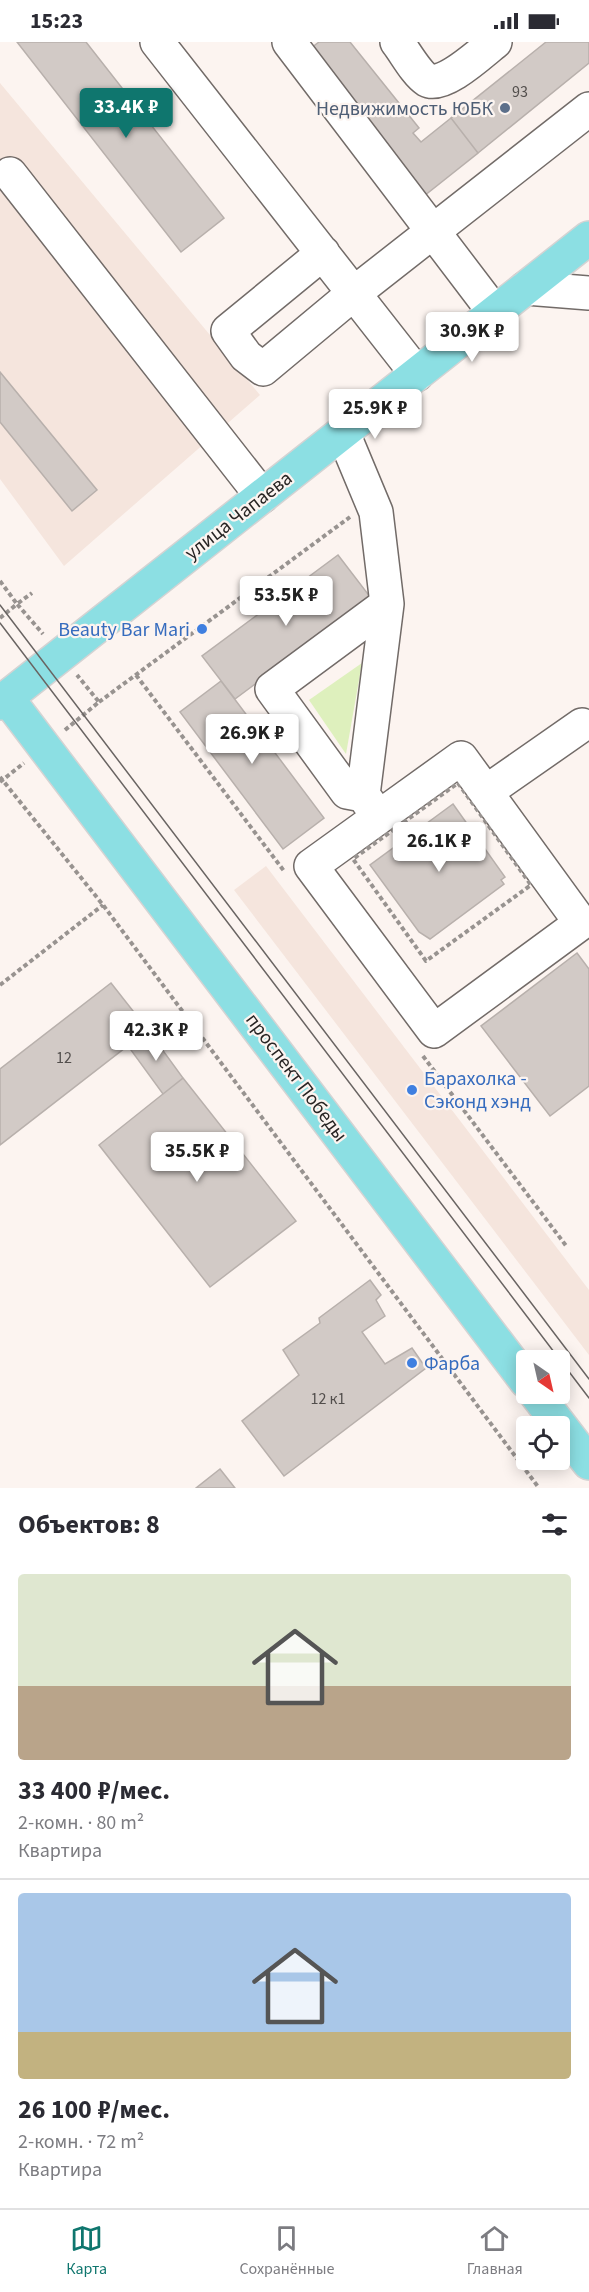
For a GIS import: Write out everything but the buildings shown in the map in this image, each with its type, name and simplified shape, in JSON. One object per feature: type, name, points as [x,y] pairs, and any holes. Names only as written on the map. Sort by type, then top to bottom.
[{"type":"main road","name":"улица Чапаева","points":[[2,696],[343,433],[589,238]]},
{"type":"main road","name":"проспект Победы","points":[[2,696],[516,1368]]},
{"type":"main road","points":[[544,1404],[589,1463]]},
{"type":"lane","points":[[289,42],[495,313]]},
{"type":"lane","points":[[397,42],[426,79],[437,82],[447,78],[495,42]]},
{"type":"lane","points":[[161,43],[417,374]]},
{"type":"lane","points":[[323,253],[228,331],[246,356],[263,369],[353,294],[589,109]]},
{"type":"lane","points":[[10,174],[262,496]]},
{"type":"lane","points":[[526,288],[589,292]]},
{"type":"lane","points":[[343,433],[376,512],[387,604],[371,806]]},
{"type":"lane","points":[[371,806],[347,792],[272,689],[387,604]]},
{"type":"lane","points":[[486,792],[582,725]]},
{"type":"lane","points":[[461,758],[580,923],[434,1031],[310,866],[371,806],[461,758]]},
{"type":"path","points":[[99,702],[372,501]]},
{"type":"path","points":[[0,581],[17,604]]},
{"type":"path","points":[[0,618],[32,592]]},
{"type":"path","points":[[1,780],[103,905],[539,1488]]},
{"type":"path","points":[[458,783],[531,885],[426,961],[353,859],[458,783]]},
{"type":"path","points":[[0,985],[103,905]]},
{"type":"shaded area","points":[[0,83],[260,395],[64,566],[0,479]]},
{"type":"shaded area","name":"Барахолка - Сэконд хэнд","points":[[266,866],[589,1290],[589,1355],[234,890]]},
{"type":"green space","points":[[362,663],[346,754],[309,700]]},
{"type":"tram line","points":[[0,605],[589,1379]]},
{"type":"tram line","points":[[0,623],[589,1398]]},
{"type":"place","name":"Недвижимость ЮБК","points":[[505,108]]},
{"type":"place","name":"Beauty Bar Mari","points":[[202,629]]},
{"type":"place","name":"Барахолка - Сэконд хэнд","points":[[412,1090]]},
{"type":"place","name":"Фарба","points":[[412,1363]]}]
